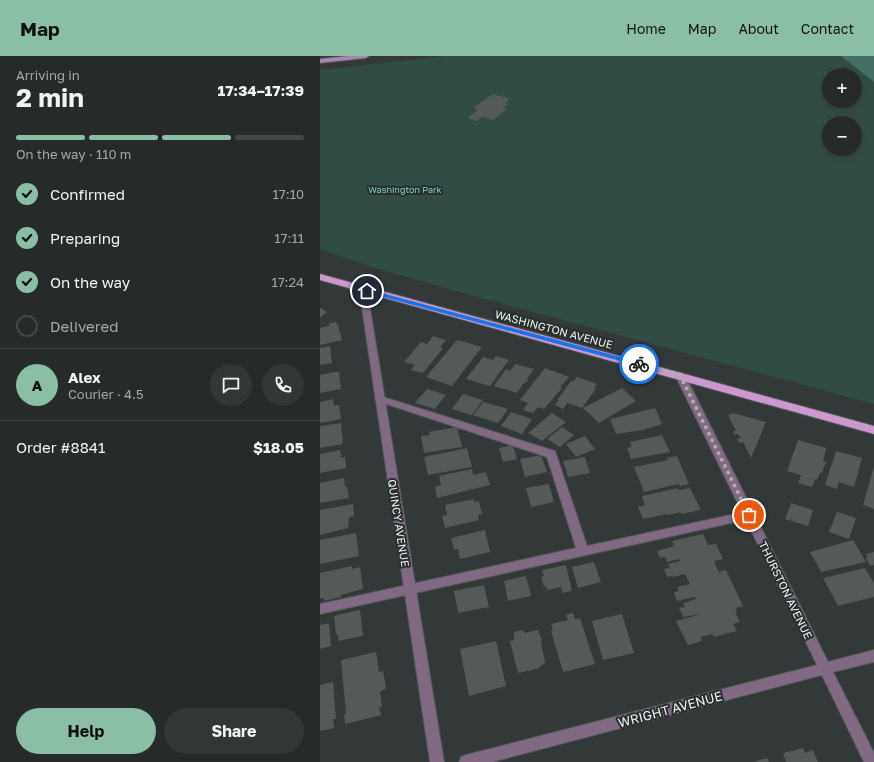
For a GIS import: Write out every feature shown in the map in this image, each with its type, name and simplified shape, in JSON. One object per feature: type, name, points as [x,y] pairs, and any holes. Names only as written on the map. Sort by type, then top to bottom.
[{"type":"main road","name":"WASHINGTON AVENUE","points":[[320,277],[352,287],[680,375],[874,430]]},
{"type":"street","points":[[320,61],[366,56]]},
{"type":"street","name":"QUINCY AVENUE","points":[[352,287],[366,308],[437,762]]},
{"type":"street","name":"THURSTON AVENUE","points":[[680,375],[871,762]]},
{"type":"street","points":[[380,399],[550,454],[583,551]]},
{"type":"street","points":[[320,609],[749,515]]},
{"type":"street","name":"WRIGHT AVENUE","points":[[466,762],[874,656]]},
{"type":"green space","name":"Washington Park","points":[[445,56],[874,56],[874,404],[452,290],[372,267],[320,249],[320,70]]},
{"type":"green space","points":[[841,56],[874,56],[874,82],[862,73],[862,68],[856,68]]},
{"type":"building","points":[[493,94],[510,99],[505,103],[509,104],[503,108],[507,109],[493,120],[482,117],[477,121],[468,118],[477,110],[473,108]]},
{"type":"building","points":[[320,308],[327,312],[320,318]]},
{"type":"building","points":[[336,322],[342,340],[320,345],[320,328],[329,326],[329,323]]},
{"type":"building","points":[[433,336],[446,340],[440,347],[443,348],[423,373],[411,370],[415,365],[404,362],[421,342],[427,344]]},
{"type":"building","points":[[457,340],[482,347],[452,386],[426,377]]},
{"type":"building","points":[[330,346],[332,363],[320,365],[320,348]]},
{"type":"building","points":[[496,356],[509,360],[490,386],[466,379],[483,357],[493,360]]},
{"type":"building","points":[[515,364],[534,369],[527,379],[528,381],[523,384],[517,393],[494,386],[506,369],[510,371]]},
{"type":"building","points":[[545,368],[569,377],[560,387],[562,388],[544,409],[538,407],[533,413],[523,410],[528,403],[520,400]]},
{"type":"building","points":[[339,372],[341,389],[320,393],[320,375]]},
{"type":"building","points":[[577,377],[597,384],[594,388],[596,389],[582,408],[567,403],[563,409],[555,405],[571,381],[574,381]]},
{"type":"building","points":[[622,388],[636,401],[599,423],[583,408]]},
{"type":"building","points":[[427,389],[446,395],[435,409],[415,403]]},
{"type":"building","points":[[463,394],[483,400],[472,415],[452,409]]},
{"type":"building","points":[[333,399],[334,406],[339,405],[341,419],[320,423],[320,402]]},
{"type":"building","points":[[483,402],[508,409],[498,423],[473,415]]},
{"type":"building","points":[[655,408],[662,424],[643,430],[616,434],[610,419]]},
{"type":"building","points":[[511,412],[532,419],[522,434],[501,426]]},
{"type":"building","points":[[552,413],[566,422],[542,441],[528,433]]},
{"type":"building","points":[[733,413],[766,422],[751,458],[743,442],[739,443],[737,439],[741,438],[738,434],[735,435],[733,431],[736,431],[728,415]]},
{"type":"building","points":[[341,423],[343,444],[320,448],[320,426]]},
{"type":"building","points":[[457,427],[462,447],[424,453],[421,436],[430,435],[429,432]]},
{"type":"building","points":[[562,427],[574,435],[560,447],[547,439]]},
{"type":"building","points":[[662,435],[670,452],[631,459],[627,448],[632,447],[630,442]]},
{"type":"building","points":[[585,436],[595,449],[576,457],[566,444]]},
{"type":"building","points":[[798,440],[826,448],[823,462],[826,462],[822,473],[820,473],[817,480],[815,479],[812,487],[798,483],[801,475],[787,471]]},
{"type":"building","points":[[513,445],[517,459],[503,462],[499,448]]},
{"type":"building","points":[[467,448],[472,467],[428,475],[424,457]]},
{"type":"building","points":[[340,450],[341,458],[345,457],[346,468],[320,473],[320,454]]},
{"type":"building","points":[[836,451],[862,458],[854,487],[839,482],[837,489],[825,485]]},
{"type":"building","points":[[541,455],[547,472],[525,477],[520,459]]},
{"type":"building","points":[[677,456],[689,484],[680,486],[679,484],[644,492],[634,467],[668,460],[667,458]]},
{"type":"building","points":[[585,457],[590,473],[568,477],[563,461]]},
{"type":"building","points":[[874,466],[874,509],[863,505]]},
{"type":"building","points":[[472,469],[473,475],[486,472],[490,485],[437,498],[435,487],[441,485],[439,476]]},
{"type":"building","points":[[344,478],[345,487],[347,487],[349,498],[320,503],[320,483]]},
{"type":"building","points":[[549,484],[554,502],[531,507],[526,488]]},
{"type":"building","points":[[678,488],[678,490],[690,488],[701,510],[681,514],[681,512],[667,514],[643,519],[638,507],[645,505],[642,496]]},
{"type":"building","points":[[474,499],[474,502],[479,501],[482,514],[478,515],[479,520],[445,528],[442,516],[447,515],[445,505]]},
{"type":"building","points":[[791,503],[813,510],[808,526],[785,519]]},
{"type":"building","points":[[353,504],[354,516],[349,517],[348,528],[320,535],[320,510]]},
{"type":"building","points":[[837,512],[856,518],[849,539],[829,532]]},
{"type":"building","points":[[485,530],[490,552],[460,559],[458,549],[454,550],[451,538]]},
{"type":"building","points":[[356,533],[359,556],[320,564],[320,540]]},
{"type":"building","points":[[703,534],[708,545],[716,544],[723,559],[714,561],[719,572],[726,570],[743,606],[736,608],[737,611],[735,612],[740,622],[733,624],[737,631],[714,637],[712,634],[701,637],[702,641],[688,645],[676,621],[702,614],[683,617],[679,608],[685,607],[683,603],[696,599],[695,597],[677,601],[674,592],[679,591],[677,587],[690,584],[685,574],[667,577],[664,569],[670,568],[668,564],[680,561],[679,559],[667,562],[665,557],[660,558],[657,551],[674,546],[672,541]]},
{"type":"building","points":[[853,540],[866,562],[821,572],[810,552]]},
{"type":"building","points":[[874,552],[874,565],[870,566],[866,558],[868,558],[866,554]]},
{"type":"building","points":[[594,562],[601,582],[578,588],[572,567]]},
{"type":"building","points":[[566,565],[572,591],[562,593],[561,587],[547,590],[546,586],[544,587],[541,577],[544,576],[542,570]]},
{"type":"building","points":[[352,566],[352,569],[360,567],[363,589],[324,601],[324,598],[320,599],[320,573]]},
{"type":"building","points":[[865,568],[874,583],[874,597],[838,606],[823,578]]},
{"type":"building","points":[[526,576],[531,596],[508,601],[504,581]]},
{"type":"building","points":[[484,585],[489,607],[458,613],[454,591]]},
{"type":"building","points":[[360,610],[363,636],[338,641],[334,616]]},
{"type":"building","points":[[573,613],[575,619],[580,618],[595,664],[563,672],[551,631],[553,630],[551,624],[568,620],[566,615]]},
{"type":"building","points":[[622,614],[634,653],[603,660],[592,621]]},
{"type":"building","points":[[329,623],[331,646],[320,649],[320,625]]},
{"type":"building","points":[[523,630],[524,633],[538,630],[542,640],[541,643],[545,661],[544,664],[539,667],[540,668],[518,673],[510,641],[514,640],[514,632]]},
{"type":"building","points":[[496,641],[506,686],[469,696],[460,649]]},
{"type":"building","points":[[376,652],[379,672],[383,671],[386,689],[380,691],[382,707],[379,707],[381,715],[345,724],[344,714],[346,713],[341,660]]},
{"type":"building","points":[[333,682],[336,719],[333,719],[334,728],[320,731],[320,685]]},
{"type":"building","points":[[803,748],[805,753],[813,750],[818,762],[786,762],[783,753]]},
{"type":"building","points":[[767,758],[769,762],[753,762]]},
{"type":"way so far","points":[[639,364],[680,375],[749,515]]},
{"type":"route","points":[[367,291],[639,364]]}]
